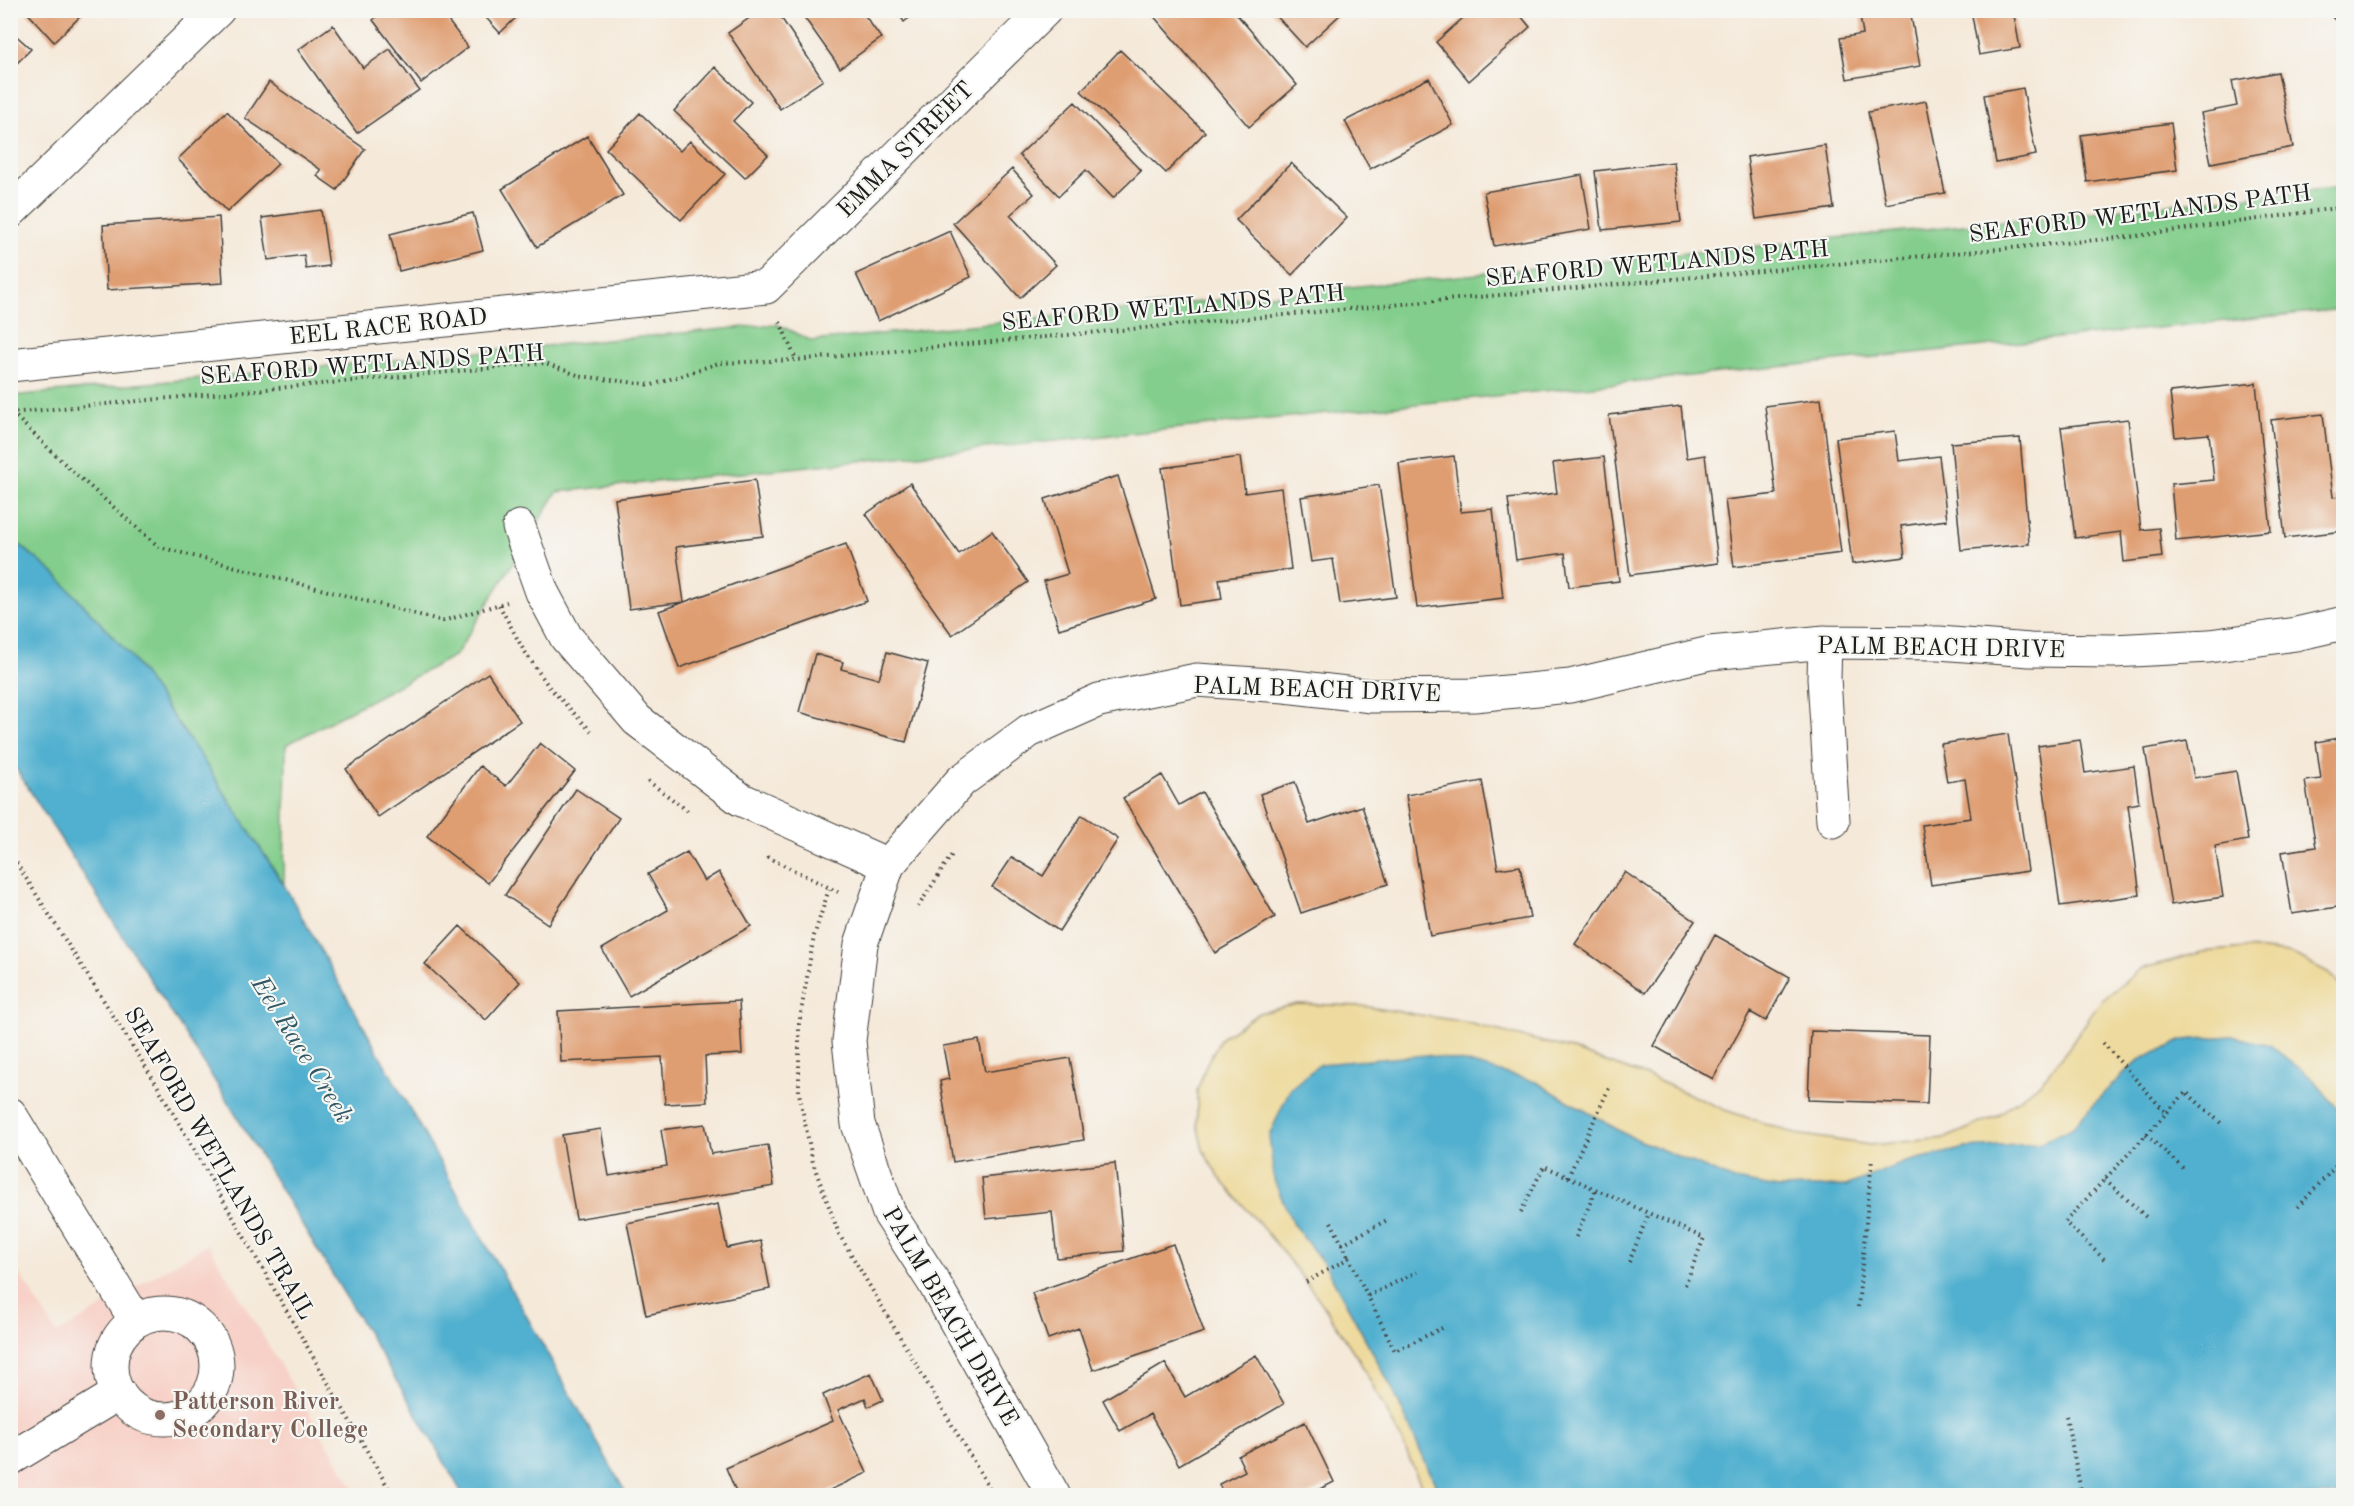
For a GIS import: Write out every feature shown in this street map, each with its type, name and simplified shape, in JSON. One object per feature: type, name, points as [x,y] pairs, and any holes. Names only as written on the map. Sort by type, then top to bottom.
[{"type":"street","points":[[10,212],[218,10]]},
{"type":"street","name":"EMMA STREET","points":[[766,287],[1045,10]]},
{"type":"street","name":"EEL RACE ROAD","points":[[10,365],[766,287]]},
{"type":"street","points":[[519,527],[542,592],[566,637],[637,720],[740,800],[888,865]]},
{"type":"street","name":"PALM BEACH DRIVE","points":[[1054,1496],[933,1281],[889,1213],[858,1124],[849,1041],[861,944],[888,865],[961,781],[1029,731],[1099,700],[1197,680],[1285,686],[1372,696],[1474,694],[1570,686],[1710,653],[1825,642],[1939,643],[2030,650],[2113,651],[2209,646],[2296,634],[2343,622]]},
{"type":"street","points":[[1825,642],[1824,678],[1833,820]]},
{"type":"street","points":[[10,1114],[136,1321]]},
{"type":"street","points":[[166,1312],[185,1317],[201,1327],[216,1352],[217,1371],[215,1381],[201,1405],[185,1415],[166,1419],[155,1418],[135,1411],[119,1393],[112,1376],[112,1355],[121,1335],[136,1321],[145,1316],[166,1312]]},
{"type":"street","points":[[10,1459],[119,1393]]},
{"type":"path","name":"SEAFORD WETLANDS PATH","points":[[11,412],[545,363],[580,376],[652,385],[719,363],[808,359],[2117,238],[2343,207]]},
{"type":"path","points":[[11,412],[70,469],[159,547],[443,621],[542,592]]},
{"type":"path","name":"SEAFORD WETLANDS TRAIL","points":[[10,853],[154,1080],[393,1496]]},
{"type":"path","points":[[10,864],[15,860]]},
{"type":"path","points":[[2103,1043],[2166,1113]]},
{"type":"path","points":[[1568,1177],[1610,1086]]},
{"type":"path","points":[[2104,1259],[2065,1222],[2186,1092],[2223,1125]]},
{"type":"path","points":[[2146,1134],[2186,1171]]},
{"type":"path","points":[[2298,1207],[2343,1157]]},
{"type":"path","points":[[1858,1307],[1872,1159]]},
{"type":"path","points":[[1521,1212],[1544,1166],[1704,1238],[1685,1285]]},
{"type":"path","points":[[2105,1179],[2146,1217]]},
{"type":"path","points":[[1576,1237],[1596,1190]]},
{"type":"path","points":[[1629,1262],[1649,1213]]},
{"type":"path","points":[[1342,1244],[1387,1220]]},
{"type":"path","points":[[1332,1222],[1395,1351],[1442,1328]]},
{"type":"path","points":[[1306,1282],[1349,1258]]},
{"type":"path","points":[[1368,1296],[1417,1272]]},
{"type":"path","points":[[2066,1416],[2082,1496]]},
{"type":"shaded area","name":"Patterson River Secondary College","points":[[208,1244],[358,1495],[11,1495],[10,1258],[57,1334]]},
{"type":"green space","points":[[2343,187],[2343,309],[557,492],[456,655],[286,745],[284,885],[200,755],[129,654],[55,574],[11,537],[11,396],[777,324],[812,341]]},
{"type":"sand","points":[[2246,948],[2289,953],[2326,971],[2343,988],[2343,1115],[2313,1079],[2232,1036],[2184,1040],[2139,1060],[2072,1128],[2038,1144],[1966,1148],[1906,1162],[1846,1186],[1778,1188],[1734,1180],[1627,1135],[1536,1082],[1293,1224],[1325,1265],[1392,1388],[1440,1495],[1425,1495],[1402,1441],[1359,1360],[1321,1302],[1278,1246],[1218,1176],[1203,1150],[1197,1124],[1197,1091],[1207,1063],[1222,1037],[1259,1013],[1297,1004],[1362,1006],[1459,1021],[1567,1048],[1652,1078],[1725,1110],[1796,1134],[1870,1145],[1946,1138],[1997,1116],[2042,1081],[2068,1049],[2100,1002],[2141,969],[2202,952]]},
{"type":"water","name":"Eel Race Creek","points":[[10,537],[55,574],[129,654],[200,755],[284,885],[627,1495],[463,1495],[415,1411],[220,1089],[11,761]]},
{"type":"water","points":[[2232,1036],[2270,1045],[2313,1079],[2343,1115],[2343,1495],[1440,1495],[1392,1388],[1325,1265],[1293,1224],[1274,1180],[1269,1136],[1290,1089],[1320,1064],[1426,1055],[1469,1063],[1536,1082],[1627,1135],[1734,1180],[1778,1188],[1846,1186],[1906,1162],[1966,1148],[2038,1144],[2072,1128],[2139,1060],[2184,1040]]},
{"type":"building","points":[[25,10],[87,10],[54,42]]},
{"type":"building","points":[[385,10],[440,10],[468,47],[421,83],[373,20]]},
{"type":"building","points":[[479,10],[524,10],[500,33]]},
{"type":"building","points":[[761,10],[776,10],[823,80],[780,109],[728,33]]},
{"type":"building","points":[[799,10],[861,10],[881,38],[840,68]]},
{"type":"building","points":[[896,10],[919,10],[904,22]]},
{"type":"building","points":[[1154,10],[1233,10],[1297,85],[1249,127],[1151,13]]},
{"type":"building","points":[[1271,10],[1342,10],[1343,12],[1305,47]]},
{"type":"building","points":[[1472,10],[1516,10],[1530,27],[1469,81],[1436,42]]},
{"type":"building","points":[[1859,10],[1910,10],[1920,66],[1847,79],[1840,38],[1863,34]]},
{"type":"building","points":[[1971,10],[2013,10],[2020,48],[1979,55]]},
{"type":"building","points":[[2325,10],[2344,10],[2344,20],[2339,24]]},
{"type":"building","points":[[333,25],[363,68],[390,49],[419,90],[357,133],[298,50]]},
{"type":"building","points":[[10,30],[31,49],[10,70]]},
{"type":"building","points":[[1120,50],[1205,132],[1166,173],[1081,91]]},
{"type":"building","points":[[715,67],[751,102],[733,121],[768,155],[745,178],[674,111]]},
{"type":"building","points":[[2278,72],[2293,147],[2211,163],[2201,113],[2237,106],[2232,81]]},
{"type":"building","points":[[1429,78],[1453,125],[1370,169],[1345,121]]},
{"type":"building","points":[[269,82],[365,149],[337,190],[317,176],[321,170],[245,118]]},
{"type":"building","points":[[2023,88],[2036,155],[1996,163],[1984,95]]},
{"type":"building","points":[[1926,101],[1945,193],[1886,204],[1868,112]]},
{"type":"building","points":[[1075,102],[1141,171],[1113,198],[1086,170],[1059,196],[1019,155]]},
{"type":"building","points":[[227,111],[278,164],[227,212],[178,159]]},
{"type":"building","points":[[640,113],[680,151],[690,141],[725,174],[681,220],[606,149]]},
{"type":"building","points":[[2171,123],[2177,170],[2087,182],[2081,135]]},
{"type":"building","points":[[587,136],[623,195],[537,247],[502,189]]},
{"type":"building","points":[[1825,145],[1834,208],[1756,219],[1747,157]]},
{"type":"building","points":[[1674,162],[1681,222],[1602,230],[1595,171]]},
{"type":"building","points":[[1291,163],[1347,218],[1292,275],[1236,220]]},
{"type":"building","points":[[1012,169],[1034,194],[1010,215],[1056,265],[1020,298],[953,223]]},
{"type":"building","points":[[1582,175],[1591,229],[1494,246],[1484,192]]},
{"type":"building","points":[[321,210],[329,266],[306,269],[304,255],[268,260],[262,218]]},
{"type":"building","points":[[473,213],[483,250],[399,271],[390,234]]},
{"type":"building","points":[[219,217],[223,283],[107,290],[103,225]]},
{"type":"building","points":[[950,231],[971,277],[878,321],[856,274]]},
{"type":"building","points":[[2256,383],[2271,531],[2176,541],[2171,484],[2214,480],[2209,434],[2175,437],[2170,392]]},
{"type":"building","points":[[1821,399],[1841,553],[1734,567],[1725,500],[1776,494],[1765,406]]},
{"type":"building","points":[[1681,406],[1687,458],[1705,455],[1718,563],[1630,575],[1609,415]]},
{"type":"building","points":[[2323,414],[2333,497],[2344,496],[2344,531],[2285,538],[2271,420]]},
{"type":"building","points":[[2128,419],[2141,530],[2159,528],[2162,557],[2124,562],[2121,532],[2075,538],[2061,427]]},
{"type":"building","points":[[1895,431],[1899,461],[1939,456],[1947,520],[1901,526],[1905,557],[1852,564],[1836,438]]},
{"type":"building","points":[[2020,438],[2029,544],[1961,550],[1951,443]]},
{"type":"building","points":[[1454,456],[1461,512],[1493,509],[1503,598],[1417,608],[1399,463]]},
{"type":"building","points":[[1240,457],[1245,493],[1281,488],[1291,569],[1219,579],[1222,599],[1180,605],[1162,468]]},
{"type":"building","points":[[1604,457],[1619,581],[1569,587],[1565,553],[1516,560],[1508,499],[1557,493],[1553,463]]},
{"type":"building","points":[[1118,476],[1156,599],[1059,629],[1044,581],[1068,574],[1045,499]]},
{"type":"building","points":[[755,480],[763,536],[676,547],[684,602],[629,609],[615,499]]},
{"type":"building","points":[[910,483],[959,554],[992,531],[1028,582],[952,635],[866,514]]},
{"type":"building","points":[[1379,485],[1396,597],[1340,604],[1333,559],[1311,562],[1301,497]]},
{"type":"building","points":[[846,544],[867,601],[679,668],[659,611]]},
{"type":"building","points":[[887,652],[928,663],[906,742],[799,712],[815,654],[843,662],[841,669],[879,679]]},
{"type":"building","points":[[488,673],[520,721],[378,817],[346,769]]},
{"type":"building","points":[[2008,734],[2028,871],[1931,885],[1922,825],[1971,818],[1965,779],[1947,782],[1941,744]]},
{"type":"building","points":[[2344,737],[2344,906],[2292,914],[2282,852],[2316,847],[2305,781],[2321,779],[2316,742]]},
{"type":"building","points":[[2080,740],[2085,773],[2134,766],[2139,803],[2128,805],[2140,895],[2060,906],[2038,746]]},
{"type":"building","points":[[2187,741],[2194,778],[2236,771],[2248,840],[2215,846],[2223,897],[2171,905],[2145,749]]},
{"type":"building","points":[[540,743],[575,771],[488,883],[427,836],[480,766],[506,786]]},
{"type":"building","points":[[1162,775],[1179,805],[1202,792],[1275,917],[1215,953],[1123,798]]},
{"type":"building","points":[[1482,781],[1498,869],[1520,866],[1530,918],[1430,936],[1406,795]]},
{"type":"building","points":[[1295,782],[1309,824],[1362,806],[1388,884],[1301,913],[1260,794]]},
{"type":"building","points":[[576,789],[619,818],[548,924],[505,895]]},
{"type":"building","points":[[1082,815],[1118,839],[1059,931],[992,887],[1012,857],[1043,876]]},
{"type":"building","points":[[687,852],[704,881],[719,872],[751,926],[629,996],[602,949],[668,910],[648,874]]},
{"type":"building","points":[[1625,872],[1695,921],[1645,993],[1575,944]]},
{"type":"building","points":[[460,926],[520,982],[486,1020],[425,964]]},
{"type":"building","points":[[1715,935],[1790,977],[1766,1021],[1750,1012],[1713,1079],[1654,1046]]},
{"type":"building","points":[[739,1001],[742,1054],[705,1056],[707,1102],[665,1104],[662,1057],[561,1062],[558,1011]]},
{"type":"building","points":[[1811,1031],[1930,1035],[1927,1104],[1808,1100]]},
{"type":"building","points":[[979,1040],[985,1072],[1070,1058],[1084,1140],[953,1162],[940,1081],[949,1079],[943,1046]]},
{"type":"building","points":[[705,1124],[711,1154],[768,1145],[774,1186],[576,1219],[562,1135],[601,1129],[609,1176],[667,1166],[661,1130]]},
{"type":"building","points":[[1115,1163],[1124,1251],[1057,1258],[1052,1212],[986,1219],[982,1178]]},
{"type":"building","points":[[718,1204],[727,1248],[761,1241],[770,1289],[646,1315],[627,1223]]},
{"type":"building","points":[[1173,1244],[1204,1332],[1093,1370],[1079,1328],[1048,1339],[1032,1293]]},
{"type":"building","points":[[1256,1355],[1284,1404],[1179,1465],[1150,1414],[1120,1431],[1103,1400],[1165,1363],[1185,1397]]},
{"type":"building","points":[[871,1373],[883,1400],[868,1407],[865,1398],[838,1410],[867,1473],[817,1496],[738,1496],[726,1468],[833,1421],[823,1395]]},
{"type":"building","points":[[1305,1422],[1334,1482],[1307,1496],[1224,1496],[1219,1484],[1245,1471],[1238,1456]]},
{"type":"place","name":"Patterson River Secondary College","points":[[160,1415]]}]
